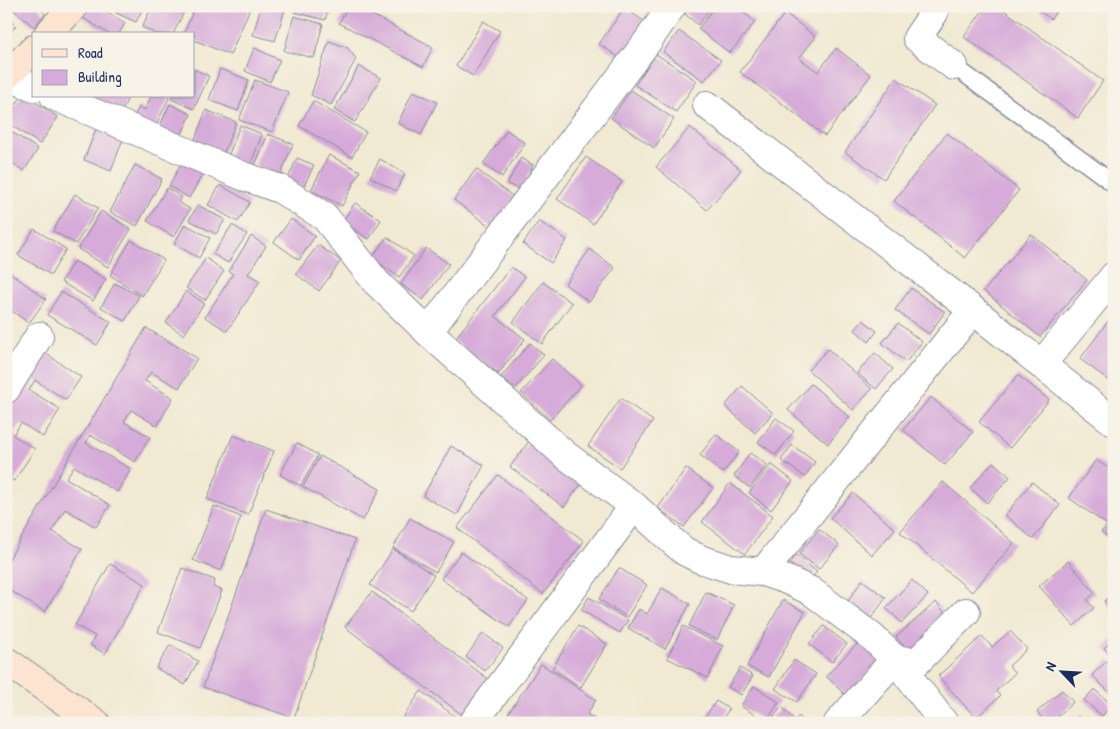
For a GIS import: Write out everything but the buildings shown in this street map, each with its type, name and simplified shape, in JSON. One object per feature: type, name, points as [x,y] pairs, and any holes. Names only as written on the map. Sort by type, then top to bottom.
[{"type":"main road","points":[[50,32],[74,6]]},
{"type":"main road","points":[[6,76],[32,51]]},
{"type":"main road","points":[[6,660],[96,723]]},
{"type":"street","points":[[428,332],[647,42],[672,6]]},
{"type":"street","points":[[934,6],[934,13],[917,38],[954,66]]},
{"type":"street","points":[[6,76],[32,86]]},
{"type":"street","points":[[59,98],[234,173],[280,189],[325,217],[376,282],[428,332],[564,454],[634,506],[684,551],[700,559],[731,569],[763,572],[811,591],[872,637],[895,659],[944,723]]},
{"type":"street","points":[[707,105],[973,310],[1114,422]]},
{"type":"street","points":[[1041,365],[1114,276]]},
{"type":"street","points":[[763,572],[973,310]]},
{"type":"street","points":[[6,388],[39,336]]},
{"type":"street","points":[[473,723],[634,506]]},
{"type":"street","points":[[895,659],[918,662],[966,612]]},
{"type":"street","points":[[838,723],[895,659]]},
{"type":"lane","points":[[954,66],[1114,184]]}]
